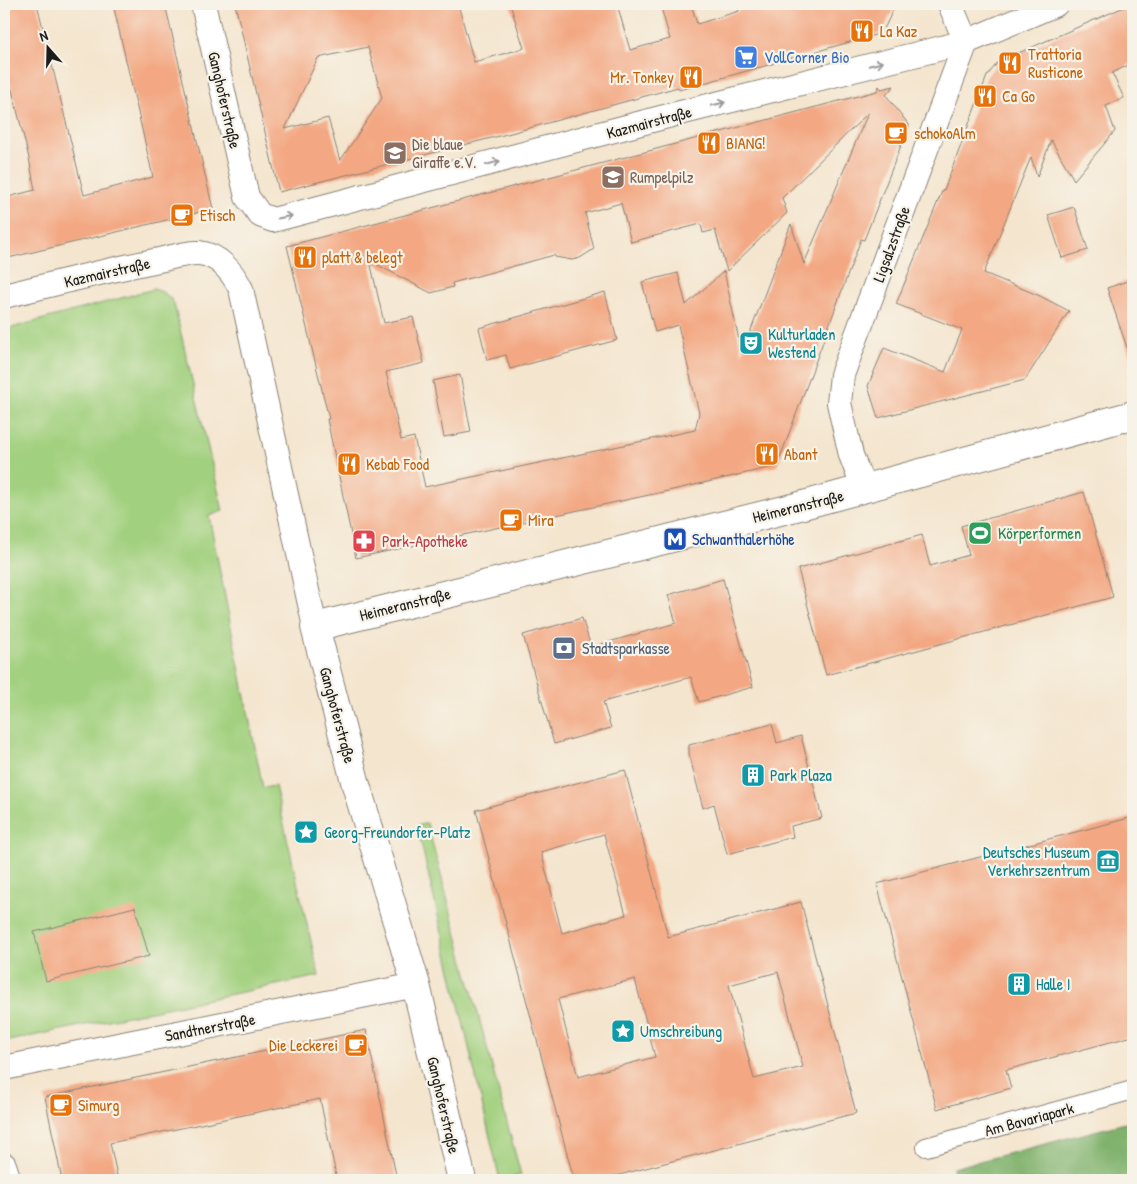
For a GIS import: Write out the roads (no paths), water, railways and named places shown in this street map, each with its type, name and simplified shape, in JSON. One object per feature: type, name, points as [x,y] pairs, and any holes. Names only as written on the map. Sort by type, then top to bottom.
[{"type":"street","name":"Ganghoferstraße","points":[[203,4],[247,197]]},
{"type":"street","points":[[950,4],[966,42]]},
{"type":"street","name":"Kazmairstraße","points":[[247,197],[260,215],[272,220],[285,218],[670,116],[966,42],[1056,4]]},
{"type":"street","name":"Ligsalzstraße","points":[[864,489],[851,455],[839,403],[842,375],[966,42]]},
{"type":"street","name":"Kazmairstraße","points":[[4,296],[118,268],[198,253],[212,256]]},
{"type":"street","name":"Ganghoferstraße","points":[[212,256],[234,276],[241,289],[315,627],[356,785],[416,985],[462,1180]]},
{"type":"street","name":"Heimeranstraße","points":[[315,627],[864,489],[1133,415]]},
{"type":"street","name":"Sandtnerstraße","points":[[4,1068],[416,985]]},
{"type":"street","name":"Am Bavariapark","points":[[926,1147],[1133,1090]]},
{"type":"street","points":[[4,1165],[8,1180]]},
{"type":"place","name":"La Kaz","points":[[862,31]]},
{"type":"place","name":"VollCorner Bio","points":[[746,57]]},
{"type":"place","name":"Trattoria Rusticone","points":[[1010,63]]},
{"type":"place","name":"Mr. Tonkey","points":[[691,77]]},
{"type":"place","name":"Ca Go","points":[[985,96]]},
{"type":"place","name":"schokoAlm","points":[[896,133]]},
{"type":"place","name":"BIANG!","points":[[709,143]]},
{"type":"place","name":"Die blaue Giraffe e.V.","points":[[395,153]]},
{"type":"place","name":"Rumpelpilz","points":[[613,177]]},
{"type":"place","name":"Etisch","points":[[182,215]]},
{"type":"place","name":"platt & belegt","points":[[305,257]]},
{"type":"place","name":"Kulturladen Westend","points":[[751,343]]},
{"type":"place","name":"Abant","points":[[767,454]]},
{"type":"place","name":"Kebab Food","points":[[349,464]]},
{"type":"place","name":"Mira","points":[[511,520]]},
{"type":"place","name":"Körperformen","points":[[980,533]]},
{"type":"place","name":"Schwanthalerhöhe","points":[[675,539]]},
{"type":"place","name":"Park-Apotheke","points":[[364,541]]},
{"type":"place","name":"Stadtsparkasse","points":[[564,648]]},
{"type":"place","name":"Park Plaza","points":[[753,775]]},
{"type":"place","name":"Georg-Freundorfer-Platz","points":[[306,832]]},
{"type":"place","name":"Deutsches Museum Verkehrszentrum","points":[[1108,861]]},
{"type":"place","name":"Halle I","points":[[1019,984]]},
{"type":"place","name":"Umschreibung","points":[[623,1031]]},
{"type":"place","name":"Die Leckerei","points":[[356,1045]]},
{"type":"place","name":"Simurg","points":[[61,1105]]}]
